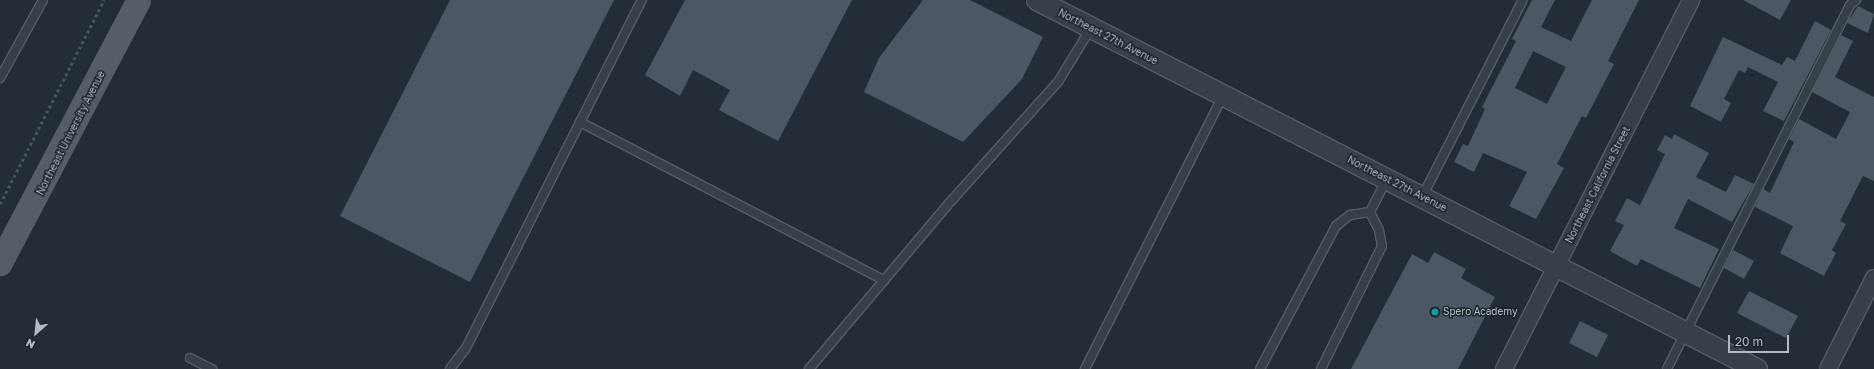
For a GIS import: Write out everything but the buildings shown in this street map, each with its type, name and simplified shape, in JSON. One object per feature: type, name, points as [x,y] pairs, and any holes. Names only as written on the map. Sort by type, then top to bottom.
[{"type":"main road","name":"Northeast University Avenue","points":[[0,264],[139,0]]},
{"type":"street","name":"Northeast 27th Avenue","points":[[1037,0],[1557,265],[1757,369]]},
{"type":"street","name":"Northeast California Street","points":[[1504,369],[1690,0]]},
{"type":"street","points":[[1828,369],[1874,278]]},
{"type":"lane","points":[[0,78],[43,0]]},
{"type":"lane","points":[[450,369],[466,348],[642,0]]},
{"type":"lane","points":[[1422,197],[1523,0]]},
{"type":"lane","points":[[1667,369],[1847,12],[1856,0]]},
{"type":"lane","points":[[809,369],[884,280],[1058,82],[1091,28]]},
{"type":"lane","points":[[1085,369],[1223,96]]},
{"type":"lane","points":[[580,122],[884,280]]},
{"type":"lane","points":[[1370,212],[1387,179]]},
{"type":"lane","points":[[1260,369],[1336,226],[1350,215],[1370,212]]},
{"type":"lane","points":[[1321,369],[1382,246],[1378,230],[1370,212]]},
{"type":"lane","points":[[190,358],[212,369]]},
{"type":"path","points":[[0,204],[104,0]]},
{"type":"place","name":"Spero Academy","points":[[1435,312]]}]
